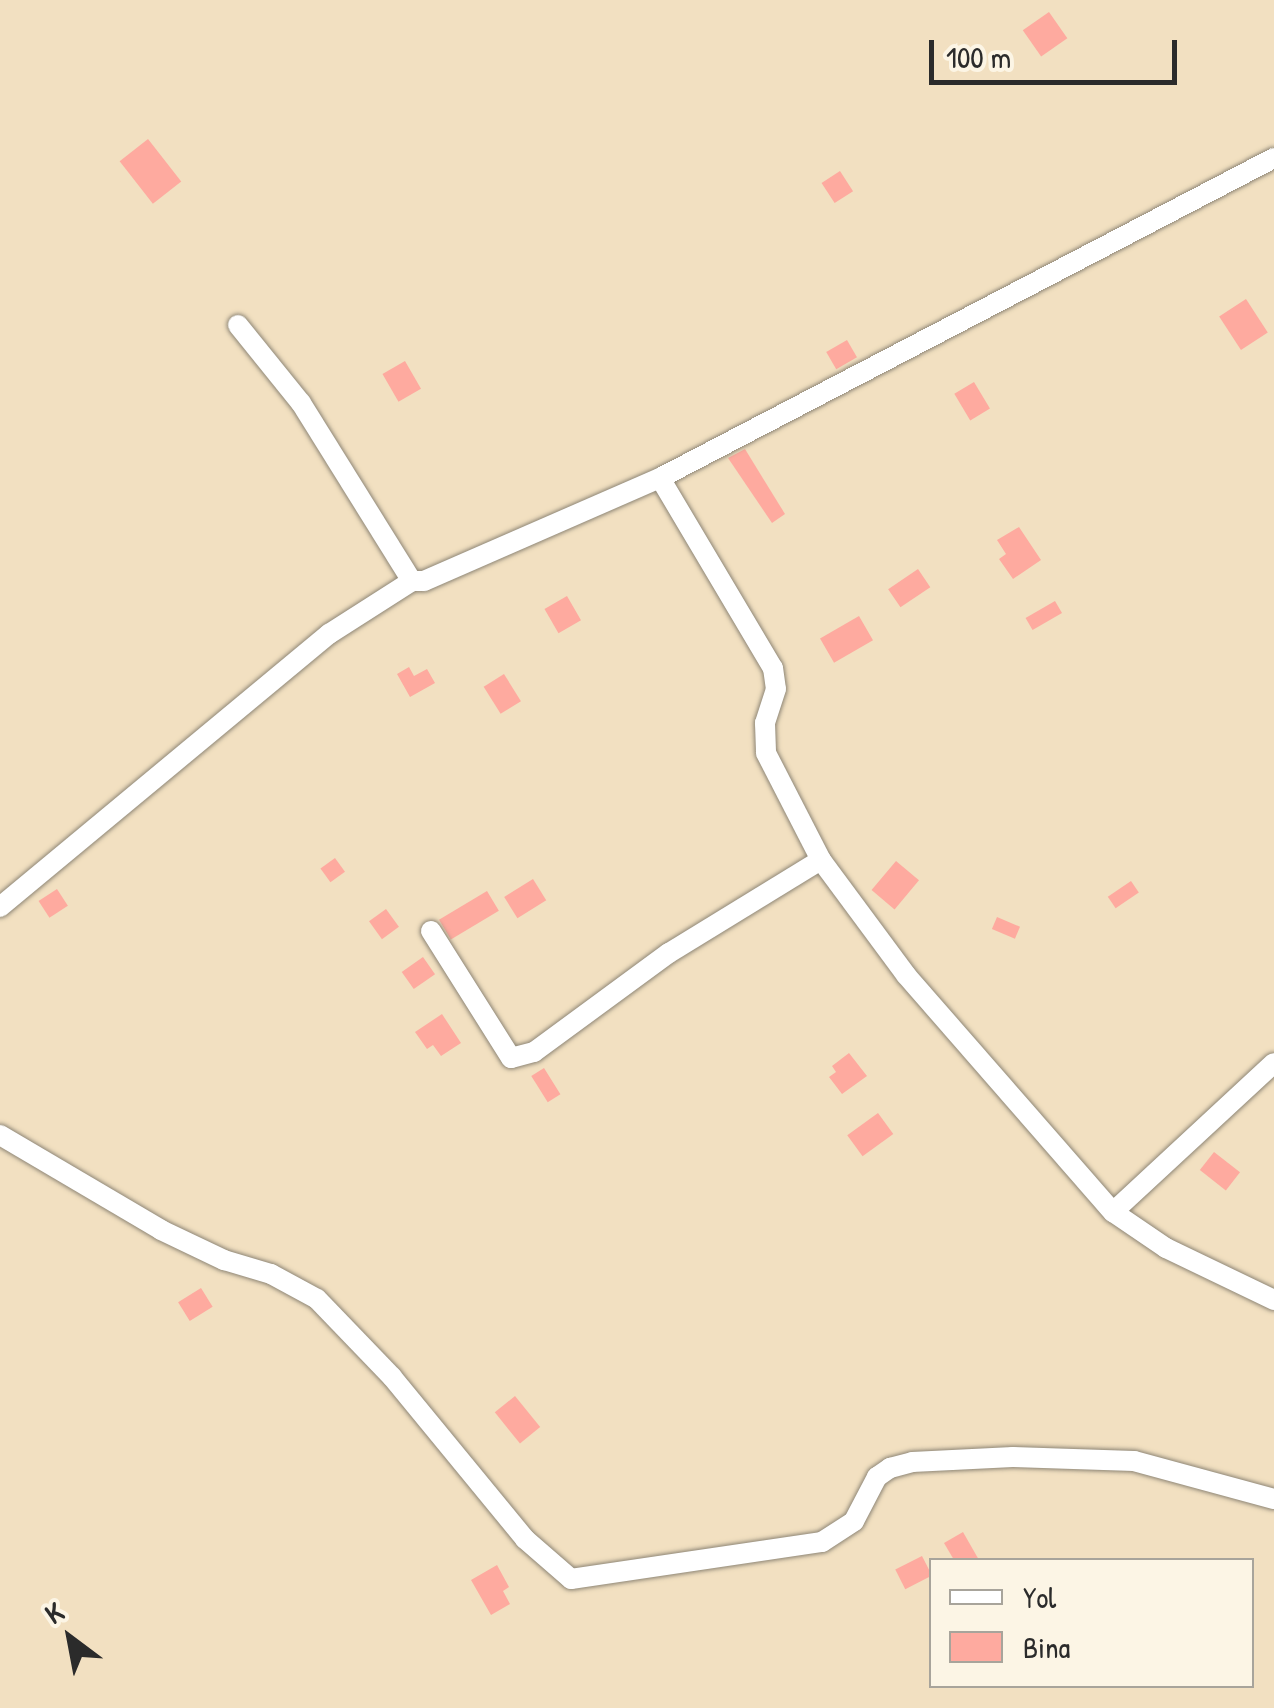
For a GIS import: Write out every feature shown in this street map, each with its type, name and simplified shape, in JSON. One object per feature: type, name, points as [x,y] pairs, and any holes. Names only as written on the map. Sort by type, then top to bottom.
[{"type":"street","points":[[0,907],[329,634],[412,581],[424,581],[660,478],[1274,158]]},
{"type":"street","points":[[238,325],[301,404],[412,581]]},
{"type":"street","points":[[660,478],[772,668],[776,688],[765,723],[766,753],[821,860],[906,975],[1112,1212],[1166,1248],[1274,1300]]},
{"type":"street","points":[[431,931],[510,1058],[534,1052],[669,954],[821,860]]},
{"type":"street","points":[[1112,1212],[1274,1063]]},
{"type":"street","points":[[0,1134],[160,1230],[224,1260],[271,1274],[316,1299],[392,1376],[525,1539],[572,1580],[822,1542],[854,1521],[877,1477],[912,1462],[1014,1457],[1134,1461],[1274,1498]]},
{"type":"building","points":[[1049,12],[1067,38],[1041,57],[1023,30]]},
{"type":"building","points":[[148,139],[181,182],[153,204],[120,161]]},
{"type":"building","points":[[840,171],[853,191],[835,203],[822,183]]},
{"type":"building","points":[[1246,299],[1268,333],[1241,350],[1219,316]]},
{"type":"building","points":[[847,340],[857,357],[836,369],[826,352]]},
{"type":"building","points":[[405,361],[421,389],[398,402],[382,374]]},
{"type":"building","points":[[974,382],[990,409],[970,420],[954,394]]},
{"type":"building","points":[[745,449],[785,514],[772,523],[728,458]]},
{"type":"building","points":[[1019,527],[1041,560],[1013,579],[999,559],[1006,554],[997,540]]},
{"type":"building","points":[[918,569],[930,587],[900,607],[888,589]]},
{"type":"building","points":[[567,596],[581,620],[558,633],[544,609]]},
{"type":"building","points":[[1055,601],[1062,613],[1033,630],[1026,618]]},
{"type":"building","points":[[859,616],[873,640],[834,663],[820,638]]},
{"type":"building","points":[[409,667],[414,676],[427,669],[435,683],[410,697],[397,674]]},
{"type":"building","points":[[504,674],[521,701],[501,714],[484,687]]},
{"type":"building","points":[[335,858],[345,872],[330,882],[320,869]]},
{"type":"building","points":[[896,861],[919,880],[895,909],[872,890]]},
{"type":"building","points":[[533,879],[546,900],[517,918],[504,897]]},
{"type":"building","points":[[1131,881],[1139,893],[1116,908],[1108,897]]},
{"type":"building","points":[[57,889],[68,906],[49,918],[39,901]]},
{"type":"building","points":[[487,891],[499,911],[451,940],[439,920]]},
{"type":"building","points":[[386,909],[399,927],[382,939],[369,921]]},
{"type":"building","points":[[997,917],[1020,927],[1015,939],[992,929]]},
{"type":"building","points":[[423,957],[435,974],[414,989],[402,972]]},
{"type":"building","points":[[442,1014],[461,1043],[441,1056],[433,1045],[427,1049],[415,1032]]},
{"type":"building","points":[[849,1053],[867,1076],[842,1094],[829,1077],[836,1072],[832,1066]]},
{"type":"building","points":[[544,1068],[560,1094],[548,1102],[531,1076]]},
{"type":"building","points":[[878,1113],[893,1134],[863,1156],[847,1135]]},
{"type":"building","points":[[1214,1152],[1240,1172],[1226,1190],[1200,1170]]},
{"type":"building","points":[[201,1288],[213,1307],[190,1321],[178,1302]]},
{"type":"building","points":[[515,1396],[540,1427],[520,1443],[495,1412]]},
{"type":"building","points":[[963,1532],[978,1558],[953,1558],[944,1543]]},
{"type":"building","points":[[922,1556],[929,1577],[905,1589],[895,1570]]},
{"type":"building","points":[[497,1565],[509,1587],[503,1591],[510,1604],[491,1615],[471,1580]]}]
